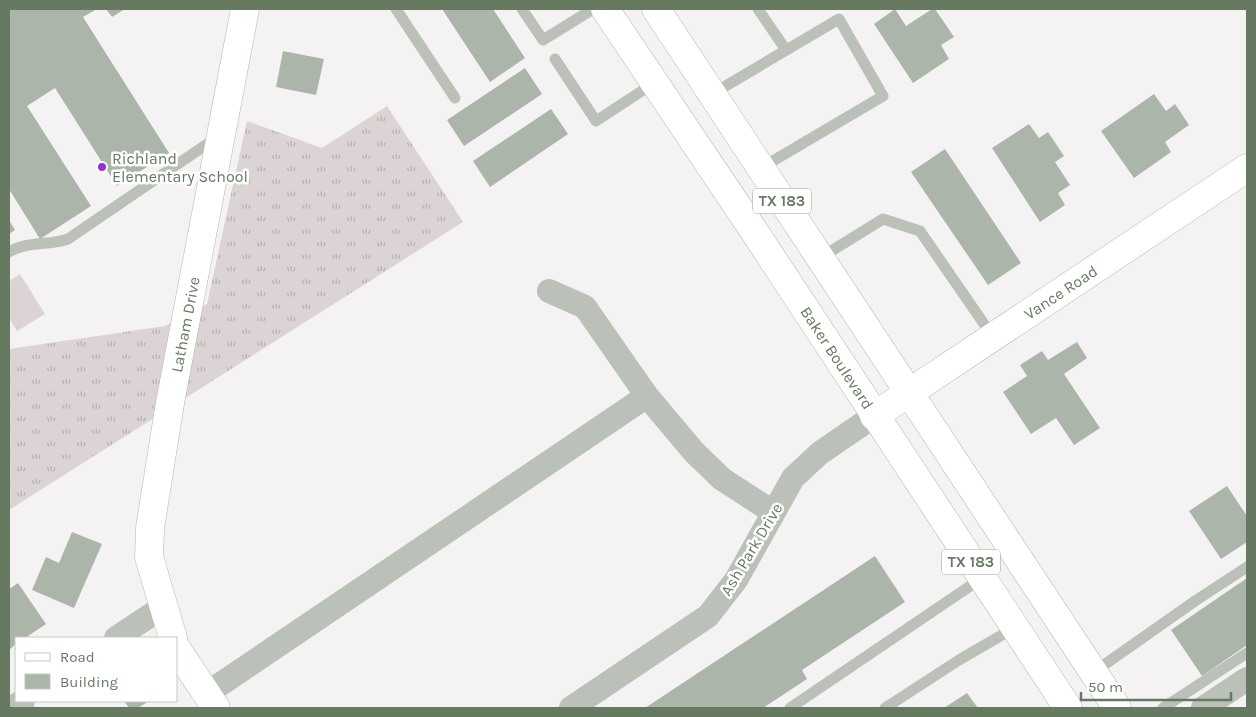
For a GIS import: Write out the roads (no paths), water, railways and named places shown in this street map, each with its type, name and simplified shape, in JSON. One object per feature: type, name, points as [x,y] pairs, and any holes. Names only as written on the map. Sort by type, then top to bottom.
[{"type":"main road","name":"Latham Drive","points":[[173,637],[149,557],[150,528],[170,403],[244,9]]},
{"type":"main road","name":"Baker Boulevard","points":[[605,9],[752,228],[1068,708]]},
{"type":"main road","name":"TX 183","points":[[656,9],[1118,708]]},
{"type":"main road","name":"Vance Road","points":[[874,416],[1247,168]]},
{"type":"main road","points":[[178,651],[211,701]]},
{"type":"street","points":[[549,291],[585,307],[647,396],[694,452],[722,479],[773,512]]},
{"type":"street","points":[[211,701],[647,396]]},
{"type":"street","name":"Ash Park Drive","points":[[571,708],[708,616],[736,580],[792,478],[806,464],[874,416]]},
{"type":"street","points":[[117,637],[163,606]]},
{"type":"street","points":[[1203,708],[1247,679]]},
{"type":"lane","points":[[396,9],[455,98]]},
{"type":"lane","points":[[522,9],[543,40],[593,9]]},
{"type":"lane","points":[[758,9],[786,50]]},
{"type":"lane","points":[[712,94],[839,18],[883,96],[761,168]]},
{"type":"lane","points":[[555,59],[596,121],[654,83]]},
{"type":"lane","points":[[9,252],[26,245],[57,243],[68,239],[220,135]]},
{"type":"lane","points":[[820,258],[883,219],[920,231],[993,337]]},
{"type":"lane","points":[[1094,672],[1195,600],[1247,567]]},
{"type":"lane","points":[[790,708],[982,578]]},
{"type":"lane","points":[[885,708],[959,660],[1014,628]]},
{"type":"lane","points":[[1163,708],[1247,653]]},
{"type":"place","name":"Richland Elementary School","points":[[102,167]]}]
